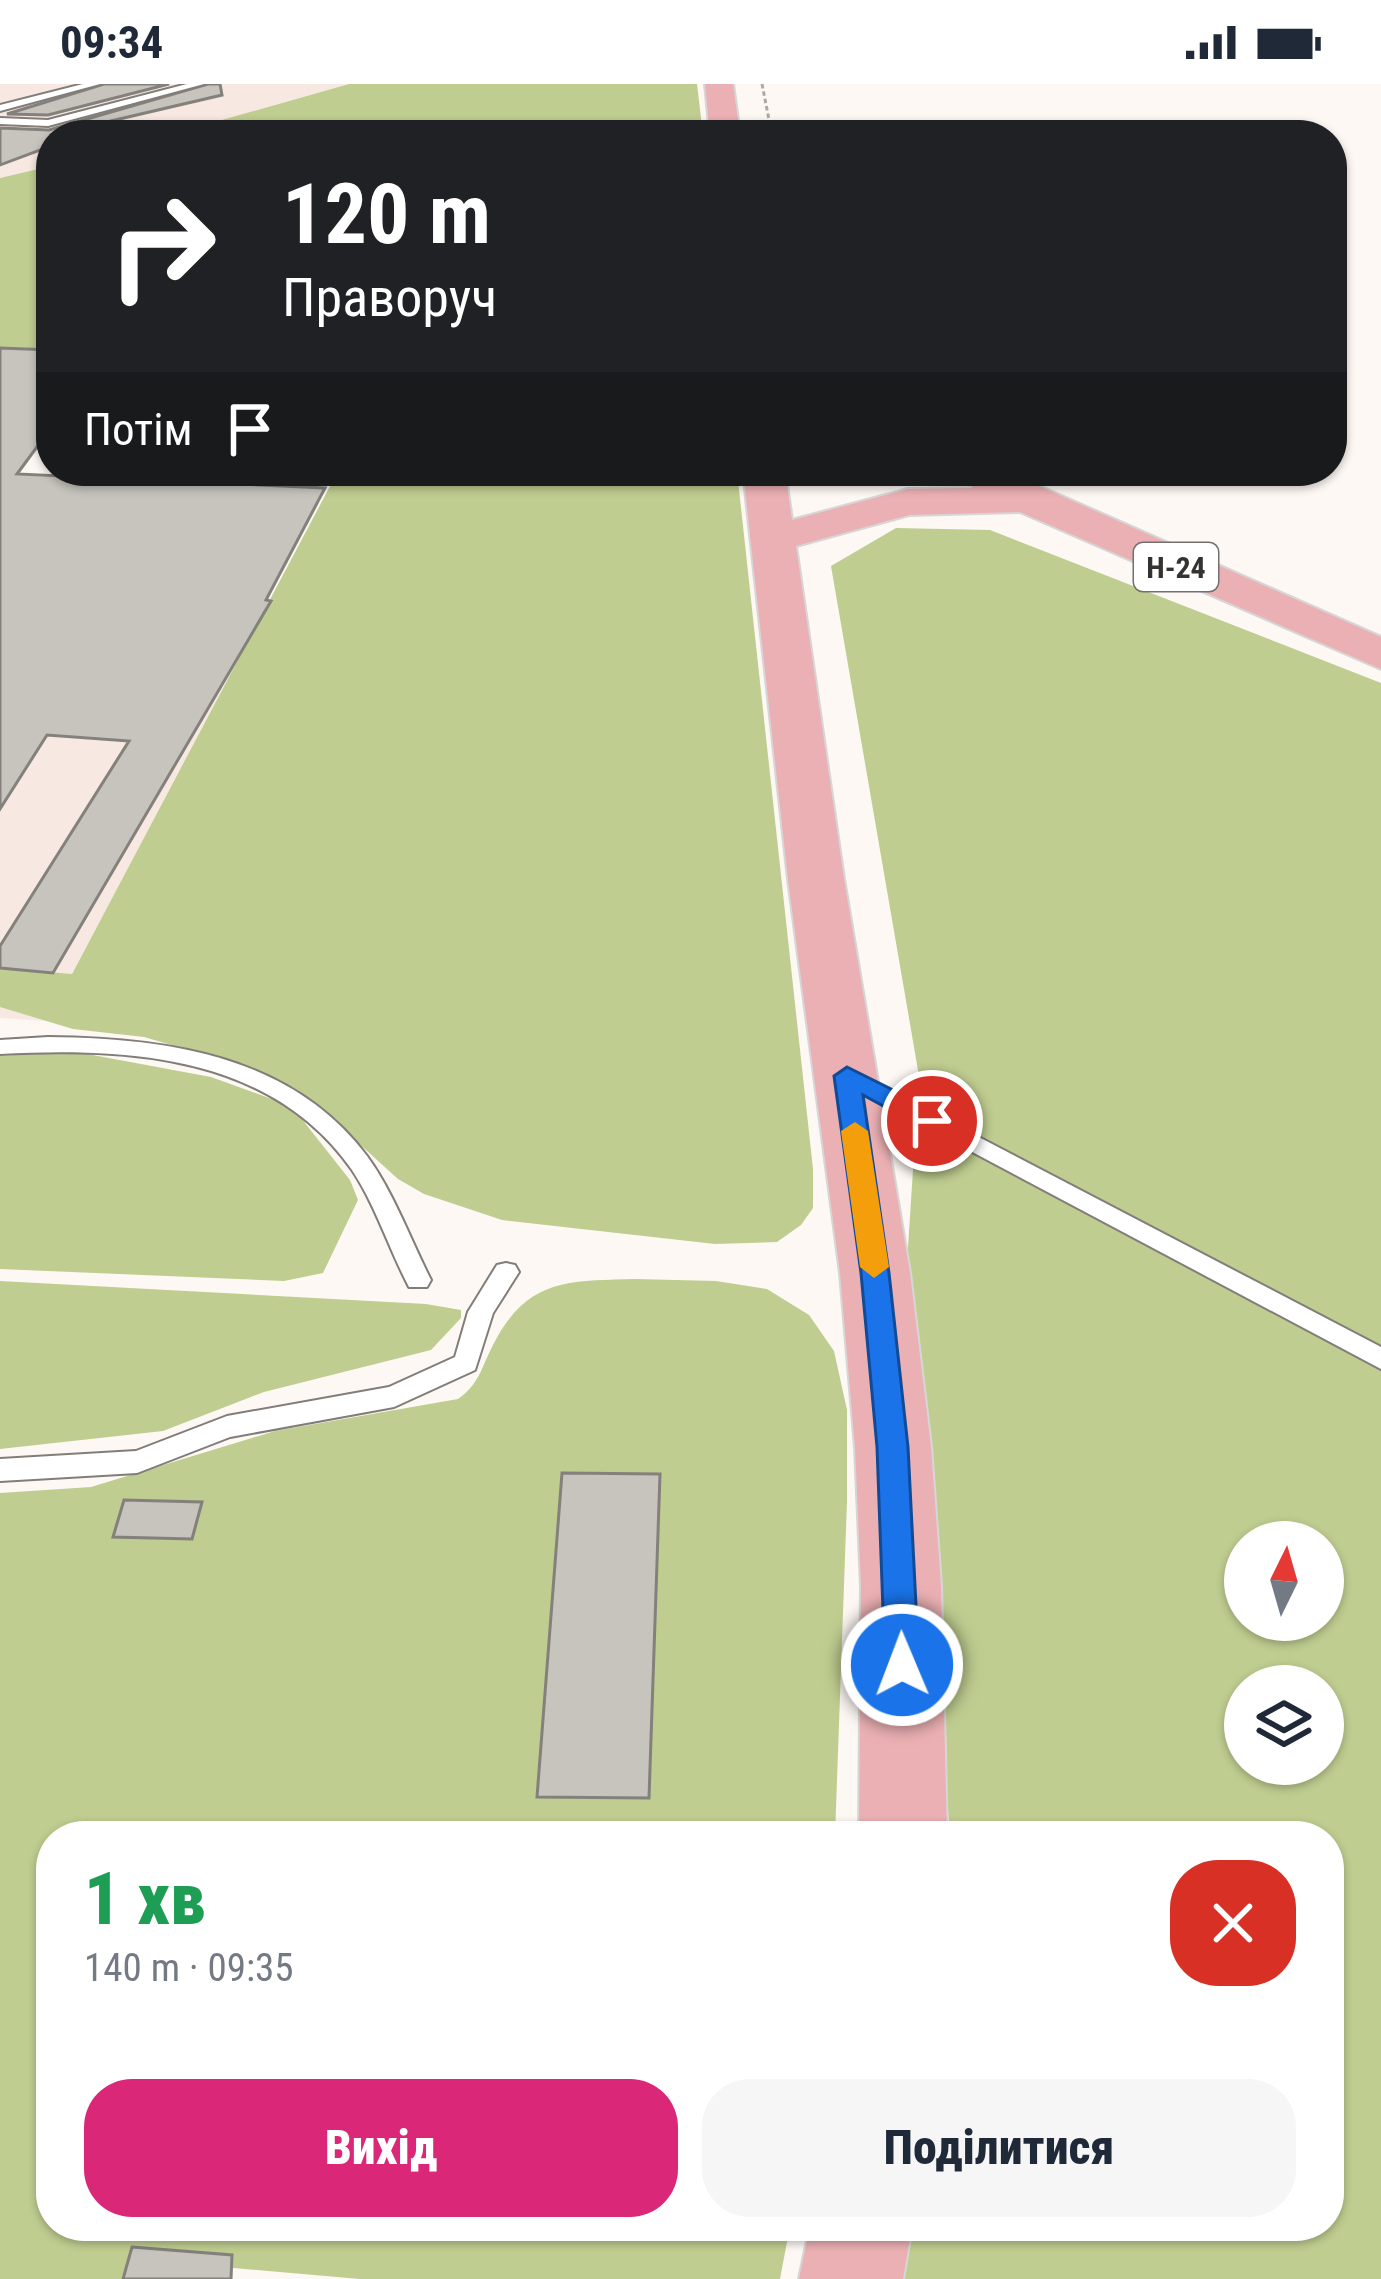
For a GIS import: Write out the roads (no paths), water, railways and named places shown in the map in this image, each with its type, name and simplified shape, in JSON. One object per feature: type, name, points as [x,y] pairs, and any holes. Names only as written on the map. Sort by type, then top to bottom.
[{"type":"main road","points":[[719,84],[723,120]]},
{"type":"main road","points":[[766,486],[816,879],[875,1273],[893,1447],[901,1586],[903,1821]]},
{"type":"main road","name":"Н-24","points":[[1001,486],[1381,655]]},
{"type":"main road","points":[[773,538],[908,502],[1026,499]]},
{"type":"main road","points":[[851,2279],[857,2241]]},
{"type":"lane","points":[[0,108],[95,84]]},
{"type":"lane","points":[[60,120],[199,84]]},
{"type":"lane","points":[[0,121],[36,122]]},
{"type":"lane","points":[[0,1047],[54,1042],[187,1053],[297,1099],[358,1162],[418,1280]]},
{"type":"lane","points":[[847,1076],[1381,1359]]},
{"type":"lane","points":[[0,1470],[137,1462],[227,1427],[394,1397],[466,1363],[481,1312],[506,1273]]},
{"type":"lane","points":[[1356,1346],[1381,1376]]}]
